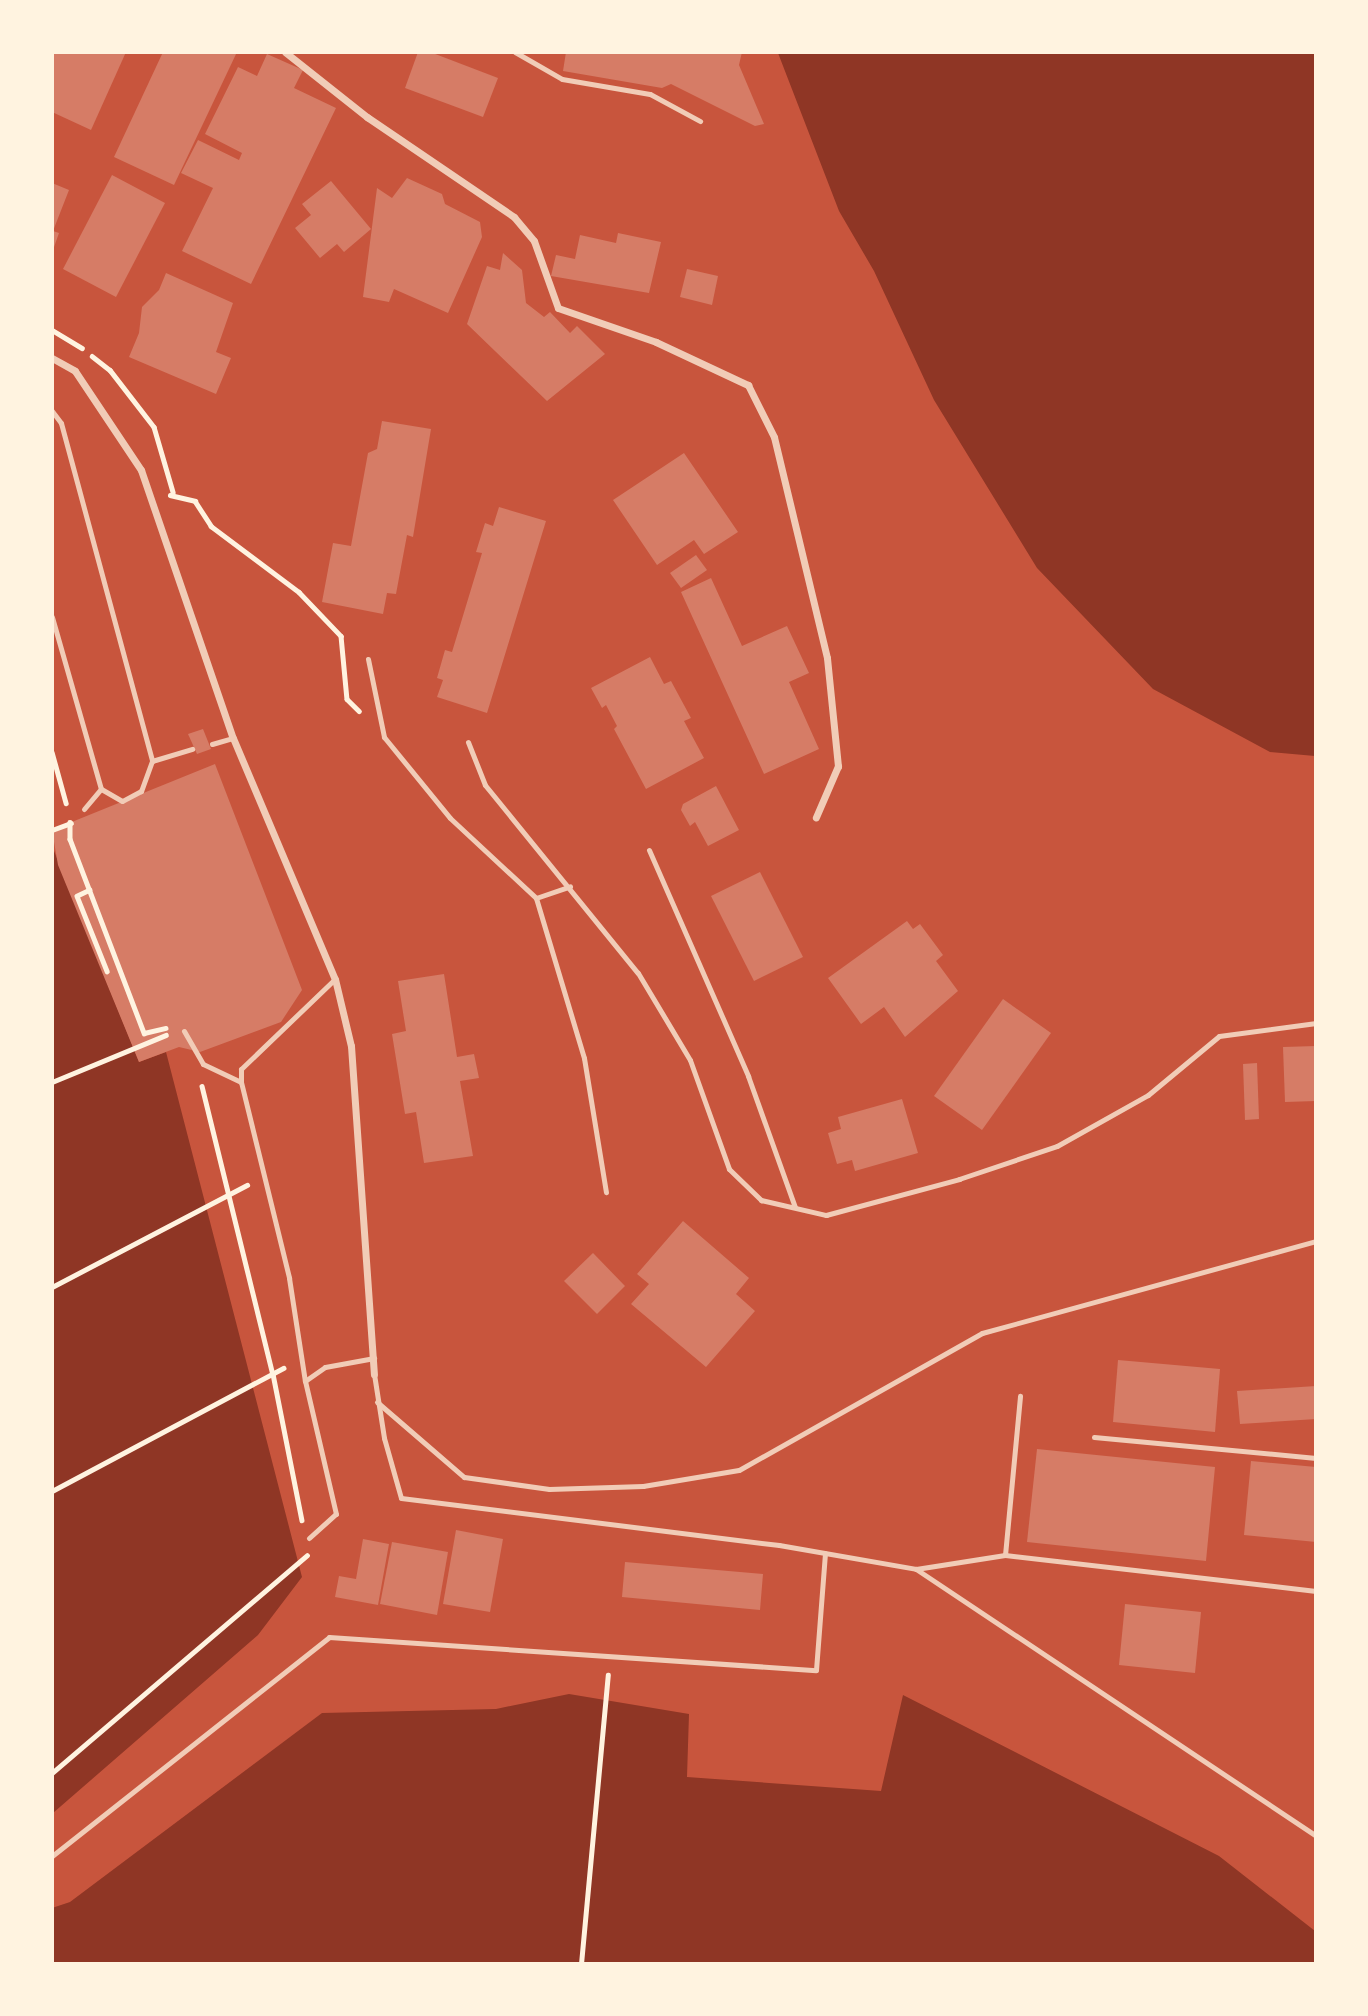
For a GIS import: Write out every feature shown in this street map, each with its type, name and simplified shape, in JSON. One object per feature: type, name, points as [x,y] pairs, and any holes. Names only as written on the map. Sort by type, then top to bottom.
[{"type":"street","points":[[285,52],[367,117],[514,217],[534,241],[558,308],[656,342],[748,385],[774,437],[827,659],[838,766],[816,817]]},
{"type":"street","points":[[52,358],[75,371],[141,470],[233,738],[335,979],[352,1059],[360,1217],[374,1374]]},
{"type":"lane","points":[[515,52],[562,79],[650,94],[700,121]]},
{"type":"lane","points":[[52,411],[61,423],[152,761],[141,792],[122,801],[101,789],[52,617]]},
{"type":"lane","points":[[368,659],[384,737],[450,818],[536,898],[584,1058],[606,1192]]},
{"type":"lane","points":[[212,744],[233,738]]},
{"type":"lane","points":[[468,742],[485,785],[570,886],[638,973],[690,1060],[729,1169],[761,1200],[826,1214],[1057,1146],[1148,1095],[1219,1036],[1315,1023]]},
{"type":"lane","points":[[152,761],[192,749]]},
{"type":"lane","points":[[84,809],[101,789]]},
{"type":"lane","points":[[649,850],[748,1076],[794,1207]]},
{"type":"lane","points":[[536,898],[570,886]]},
{"type":"lane","points":[[309,1538],[336,1514],[305,1381],[289,1278],[241,1082],[241,1069],[335,979]]},
{"type":"lane","points":[[184,1031],[203,1064],[241,1082]]},
{"type":"lane","points":[[377,1402],[464,1477],[548,1489],[643,1486],[739,1470],[982,1333],[1315,1241]]},
{"type":"lane","points":[[305,1381],[325,1367],[374,1358]]},
{"type":"lane","points":[[374,1374],[377,1402],[401,1498],[825,1553],[916,1569],[1005,1555],[1315,1591]]},
{"type":"lane","points":[[1005,1555],[1020,1396]]},
{"type":"lane","points":[[1094,1437],[1315,1458]]},
{"type":"lane","points":[[52,1856],[329,1637],[816,1671],[825,1553]]},
{"type":"lane","points":[[916,1569],[1315,1836]]},
{"type":"path","points":[[52,330],[110,370],[149,418],[174,496]]},
{"type":"path","points":[[195,501],[211,526],[299,592],[341,636],[347,699]]},
{"type":"path","points":[[52,752],[71,823],[71,839],[144,1033],[175,1029],[52,1082]]},
{"type":"path","points":[[52,830],[71,823]]},
{"type":"path","points":[[90,890],[76,896],[107,971]]},
{"type":"path","points":[[52,1773],[314,1550],[199,1074]]},
{"type":"path","points":[[52,1287],[228,1197]]},
{"type":"path","points":[[52,1491],[273,1374]]},
{"type":"path","points":[[581,1964],[609,1656]]},
{"type":"shaded area","points":[[778,53],[1315,53],[1315,756],[1270,752],[1153,689],[1037,568],[934,400],[874,271],[839,211]]},
{"type":"shaded area","points":[[52,846],[139,1062],[166,1052],[302,1577],[258,1635],[53,1813]]},
{"type":"shaded area","points":[[569,1694],[689,1714],[687,1777],[881,1791],[903,1695],[1219,1856],[1315,1931],[1316,1963],[53,1964],[52,1908],[70,1902],[322,1713],[496,1709]]},
{"type":"building","points":[[52,52],[126,52],[91,130],[52,112]]},
{"type":"building","points":[[163,52],[237,52],[174,185],[114,157]]},
{"type":"building","points":[[418,52],[430,52],[498,78],[483,117],[405,88]]},
{"type":"building","points":[[566,52],[742,52],[739,65],[764,124],[755,126],[671,84],[662,88],[563,71]]},
{"type":"building","points":[[267,54],[303,70],[294,88],[336,108],[251,284],[182,251],[213,188],[181,173],[198,140],[239,160],[242,153],[205,134],[238,67],[257,76]]},
{"type":"building","points":[[112,175],[165,203],[116,297],[63,269]]},
{"type":"building","points":[[407,178],[442,194],[445,204],[480,222],[482,237],[448,313],[394,289],[389,302],[363,297],[377,188],[392,198]]},
{"type":"building","points":[[331,181],[371,229],[344,252],[337,244],[320,258],[295,228],[311,215],[302,204]]},
{"type":"building","points":[[52,183],[69,190],[53,231],[59,233],[53,250]]},
{"type":"building","points":[[618,233],[661,242],[649,293],[551,276],[556,255],[575,259],[580,235],[616,243]]},
{"type":"building","points":[[503,253],[522,270],[526,303],[544,317],[550,312],[570,333],[577,326],[605,354],[547,401],[467,324],[487,266],[500,270]]},
{"type":"building","points":[[687,269],[718,276],[712,305],[680,297]]},
{"type":"building","points":[[166,273],[233,303],[216,352],[231,358],[216,394],[129,357],[139,333],[142,307],[159,290]]},
{"type":"building","points":[[382,421],[431,429],[413,537],[407,535],[396,594],[387,593],[383,614],[322,602],[333,543],[351,546],[368,453],[377,449]]},
{"type":"building","points":[[684,453],[738,532],[704,554],[694,540],[657,565],[613,500]]},
{"type":"building","points":[[499,507],[546,521],[487,713],[437,697],[443,680],[437,678],[445,650],[452,652],[482,553],[476,552],[485,523],[493,526]]},
{"type":"building","points":[[696,555],[707,570],[681,588],[670,573]]},
{"type":"building","points":[[711,578],[742,646],[787,626],[809,673],[789,682],[819,749],[764,774],[681,592]]},
{"type":"building","points":[[650,657],[664,684],[671,681],[691,718],[684,721],[704,758],[646,789],[614,729],[617,726],[606,705],[602,708],[591,688]]},
{"type":"building","points":[[203,729],[211,749],[197,754],[188,734]]},
{"type":"building","points":[[215,764],[302,990],[281,1022],[200,1052],[179,1047],[139,1062],[58,865],[52,830]]},
{"type":"building","points":[[716,786],[739,830],[708,846],[695,822],[690,826],[681,810],[683,804]]},
{"type":"building","points":[[760,872],[803,957],[754,981],[711,896]]},
{"type":"building","points":[[907,921],[913,929],[920,924],[943,955],[936,961],[958,991],[905,1037],[884,1007],[861,1024],[828,978]]},
{"type":"building","points":[[444,974],[457,1057],[474,1054],[479,1078],[460,1081],[473,1156],[424,1163],[416,1112],[405,1114],[392,1034],[406,1031],[398,981]]},
{"type":"building","points":[[1003,999],[1051,1033],[982,1130],[934,1096]]},
{"type":"building","points":[[1316,1046],[1316,1101],[1285,1102],[1283,1047]]},
{"type":"building","points":[[1257,1063],[1259,1119],[1245,1120],[1243,1064]]},
{"type":"building","points":[[902,1099],[918,1153],[855,1171],[852,1160],[837,1164],[828,1133],[841,1129],[838,1117]]},
{"type":"building","points":[[683,1221],[749,1278],[736,1294],[755,1311],[706,1367],[631,1304],[649,1284],[637,1274]]},
{"type":"building","points":[[593,1253],[625,1286],[597,1314],[564,1281]]},
{"type":"building","points":[[1118,1360],[1220,1369],[1215,1432],[1113,1422]]},
{"type":"building","points":[[1316,1386],[1316,1419],[1240,1424],[1237,1391]]},
{"type":"building","points":[[1037,1449],[1215,1467],[1206,1561],[1027,1542]]},
{"type":"building","points":[[1251,1461],[1316,1467],[1316,1542],[1244,1535]]},
{"type":"building","points":[[456,1530],[503,1539],[490,1612],[443,1604]]},
{"type":"building","points":[[363,1539],[389,1544],[378,1605],[335,1597],[339,1576],[356,1579]]},
{"type":"building","points":[[392,1542],[448,1552],[437,1615],[380,1604]]},
{"type":"building","points":[[625,1562],[763,1574],[760,1610],[622,1597]]},
{"type":"building","points":[[1125,1604],[1201,1612],[1195,1673],[1119,1665]]}]
